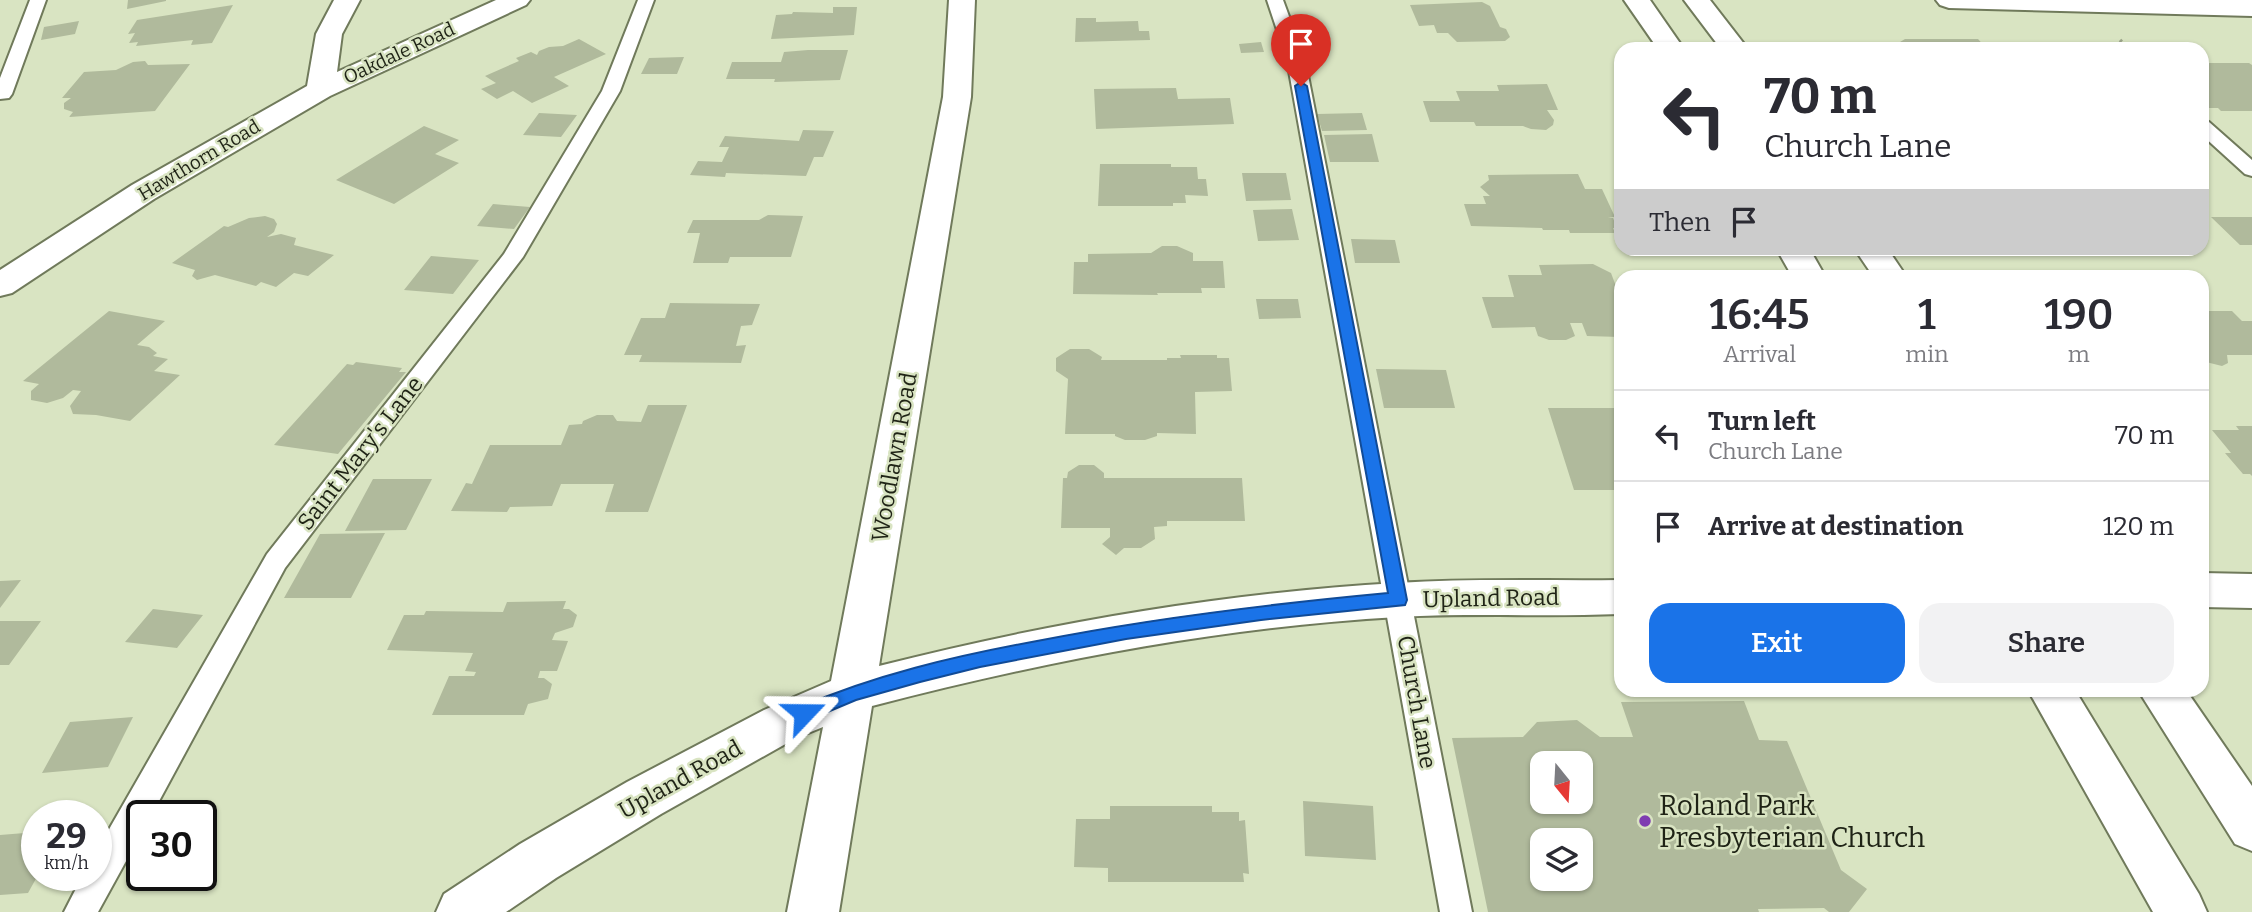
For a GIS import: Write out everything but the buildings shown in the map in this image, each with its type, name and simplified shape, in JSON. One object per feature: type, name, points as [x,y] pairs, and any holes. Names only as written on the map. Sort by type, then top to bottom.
[{"type":"street","points":[[320,90],[329,34],[346,0]]},
{"type":"street","name":"Oakdale Road","points":[[320,90],[517,0]]},
{"type":"street","name":"Woodlawn Road","points":[[813,912],[957,97],[962,0]]},
{"type":"street","points":[[1637,0],[1666,42]]},
{"type":"street","points":[[1697,0],[1730,42]]},
{"type":"street","points":[[1949,0],[2252,8]]},
{"type":"street","name":"Hawthorn Road","points":[[1,284],[144,192],[320,90]]},
{"type":"street","points":[[2209,590],[2252,591]]},
{"type":"street","name":"Upland Road","points":[[462,912],[644,798],[780,724],[853,692],[980,659],[1126,631],[1261,612],[1398,600],[1614,597]]},
{"type":"street","points":[[2055,697],[2181,912]]},
{"type":"street","points":[[2166,697],[2252,828]]},
{"type":"lane","points":[[3,94],[38,0]]},
{"type":"lane","name":"Saint Mary's Lane","points":[[80,912],[276,561],[513,257],[611,91],[646,0]]},
{"type":"lane","name":"Church Lane","points":[[1275,0],[1296,60],[1456,912]]},
{"type":"lane","points":[[2209,131],[2252,170]]},
{"type":"place","name":"Roland Park Presbyterian Church","points":[[1645,821]]},
{"type":"route","points":[[804,713],[853,692],[920,674],[980,659],[1126,631],[1261,612],[1398,600],[1301,86]]}]
